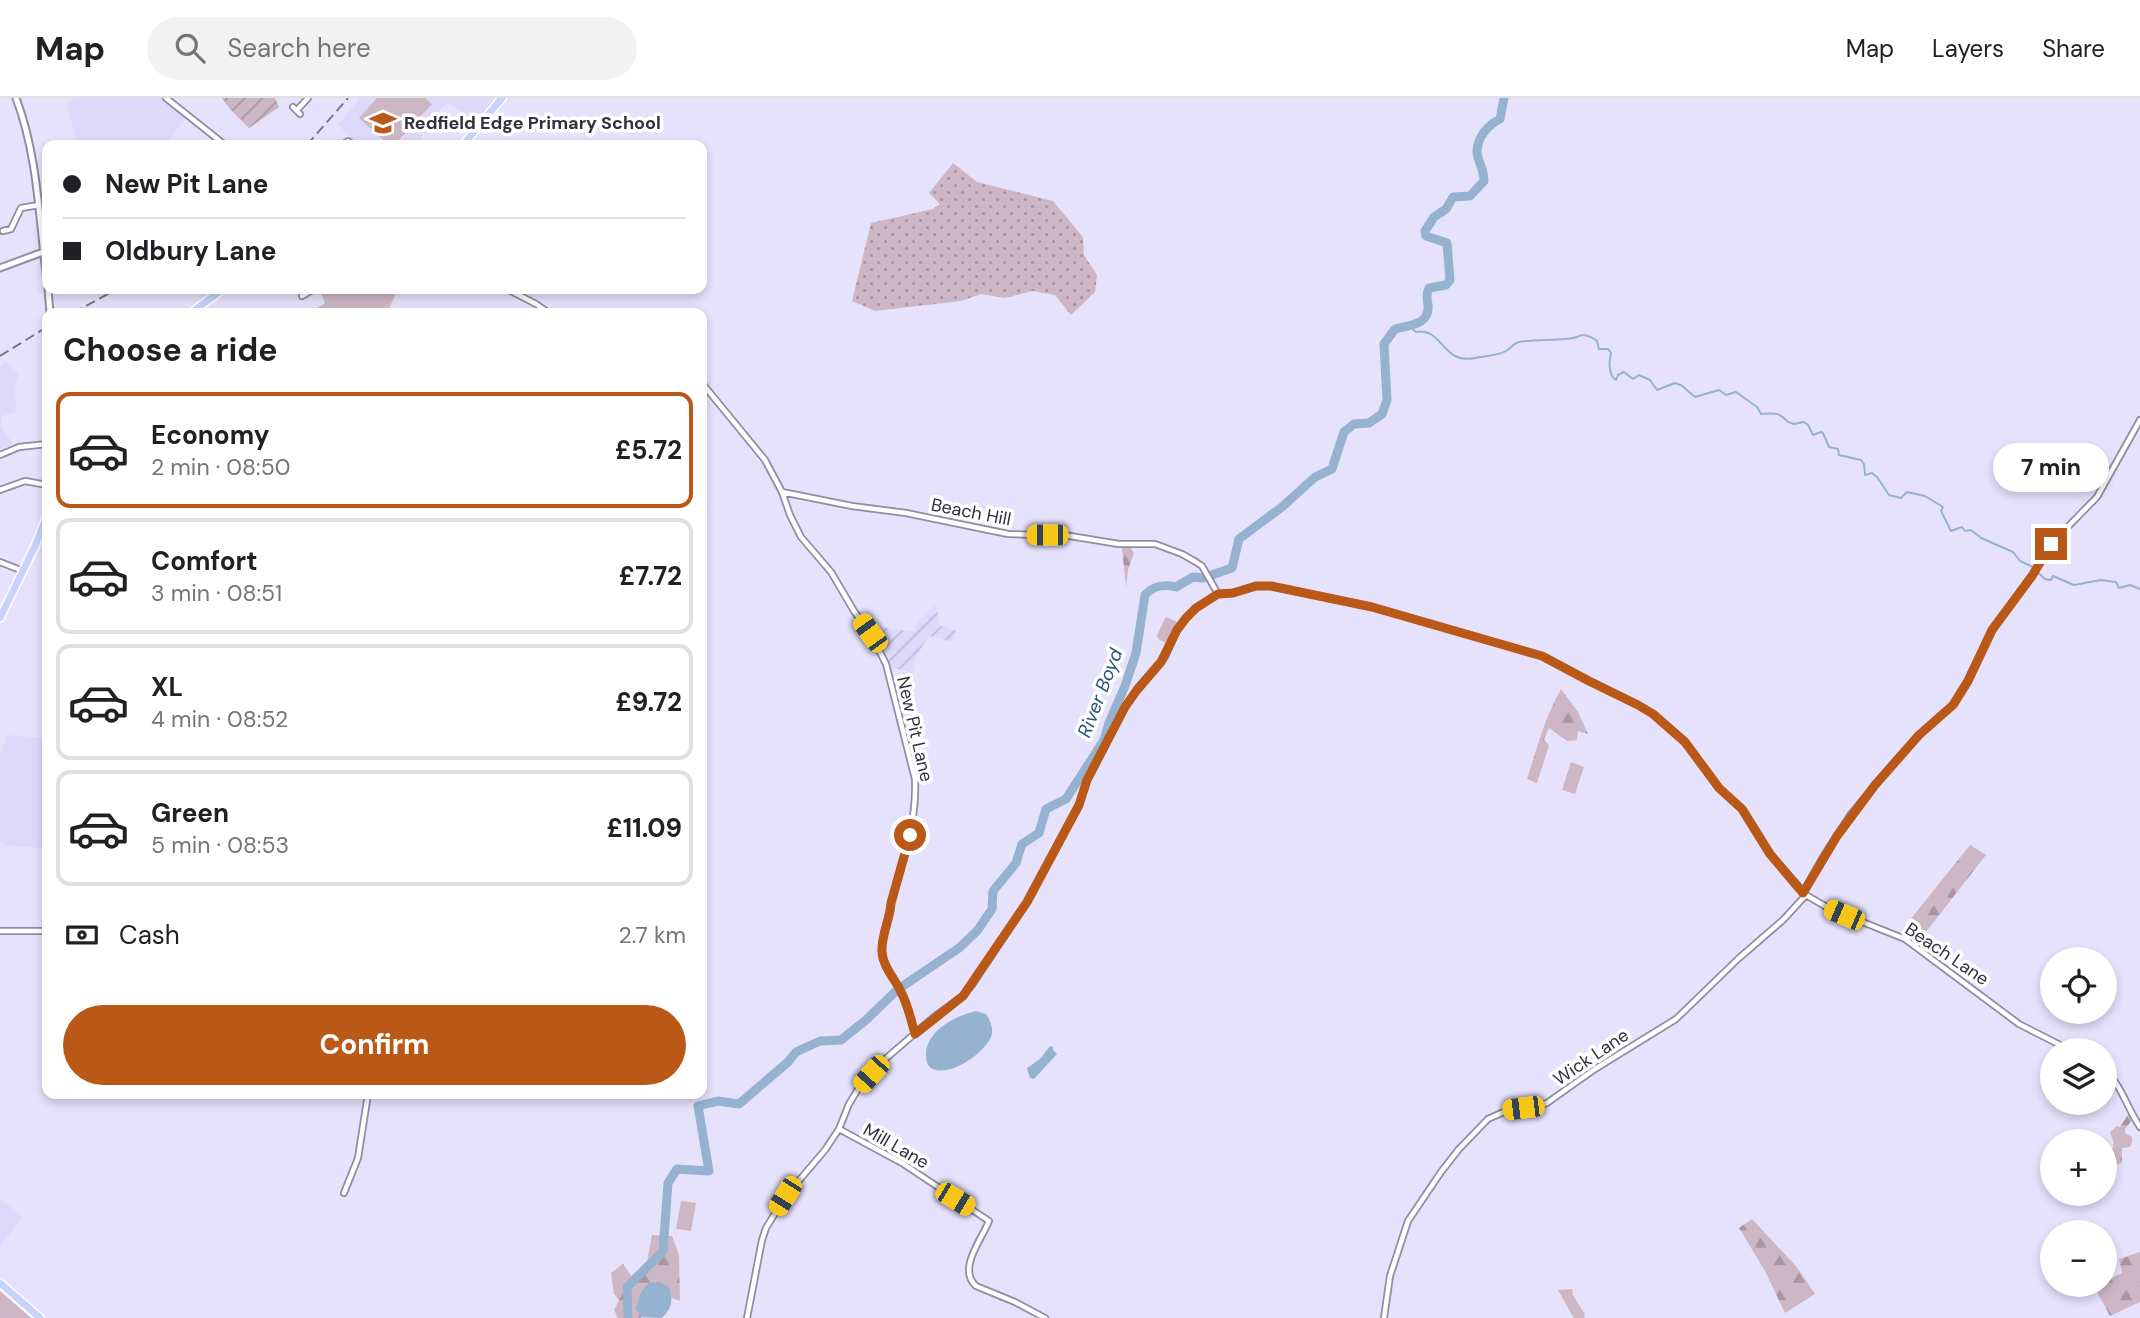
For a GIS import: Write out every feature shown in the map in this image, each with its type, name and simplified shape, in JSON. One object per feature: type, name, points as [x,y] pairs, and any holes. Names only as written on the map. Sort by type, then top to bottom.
[{"type":"main road","points":[[467,140],[502,98]]},
{"type":"main road","points":[[198,308],[216,294]]},
{"type":"main road","points":[[0,618],[42,527]]},
{"type":"main road","points":[[0,1283],[40,1318]]},
{"type":"street","points":[[16,98],[31,152],[42,243]]},
{"type":"street","points":[[166,98],[219,140]]},
{"type":"street","points":[[297,110],[307,98]]},
{"type":"street","points":[[3,231],[11,229],[21,208],[38,205]]},
{"type":"street","points":[[0,268],[42,252]]},
{"type":"street","points":[[517,294],[542,308]]},
{"type":"street","name":"New Pit Lane","points":[[707,389],[758,450],[782,492],[801,537],[840,585],[886,664],[913,769],[916,793],[913,823],[883,938],[884,960],[902,993],[915,1034]]},
{"type":"street","name":"Wick Lane","points":[[1384,1318],[1390,1276],[1408,1221],[1459,1149],[1488,1119],[1508,1110],[1548,1102],[1595,1069],[1676,1019],[1783,920],[1804,894],[1837,836],[1875,785],[1919,735],[1953,705],[1968,681],[1992,630],[2032,576],[2057,536],[2097,497],[2140,420]]},
{"type":"street","points":[[0,454],[19,447],[42,445]]},
{"type":"street","points":[[0,490],[25,481],[42,484]]},
{"type":"street","name":"Beach Hill","points":[[782,492],[1008,534],[1070,536],[1119,544],[1155,544],[1196,562],[1206,572],[1218,594]]},
{"type":"street","points":[[0,562],[23,571]]},
{"type":"street","points":[[747,1318],[766,1228],[785,1196],[825,1150],[839,1129],[860,1086],[883,1061],[963,996],[972,985],[1027,902],[1079,805],[1087,780],[1125,707],[1161,662],[1186,618],[1218,594],[1233,593],[1256,586],[1294,589],[1424,621],[1553,660],[1638,705],[1675,733],[1690,748],[1719,788],[1742,809],[1770,854],[1804,894]]},
{"type":"street","name":"Beach Lane","points":[[1804,894],[1830,909],[1905,939],[2019,1024],[2046,1038]]},
{"type":"street","points":[[0,932],[42,931]]},
{"type":"street","points":[[2117,1084],[2140,1127]]},
{"type":"street","points":[[344,1193],[358,1158],[367,1099]]},
{"type":"street","name":"Mill Lane","points":[[839,1129],[902,1163],[989,1221],[974,1252],[969,1275],[971,1282],[1045,1318]]},
{"type":"shaded area","points":[[75,98],[161,98],[186,118],[169,140],[76,140],[67,103]]},
{"type":"shaded area","name":"Redfield Edge Primary School","points":[[360,98],[496,98],[477,121],[448,103],[422,129],[422,140],[353,140],[338,125]]},
{"type":"shaded area","points":[[5,362],[19,373],[15,388],[16,412],[2,416],[1,426],[13,444],[0,449],[0,366]]},
{"type":"shaded area","points":[[936,604],[940,626],[957,631],[953,642],[929,636],[918,653],[912,673],[888,666],[867,625],[915,632],[917,623]]},
{"type":"shaded area","points":[[6,735],[42,738],[42,849],[0,843],[0,757]]},
{"type":"shaded area","points":[[0,1199],[23,1217],[0,1246]]},
{"type":"green space","points":[[222,98],[275,98],[279,107],[249,128]]},
{"type":"green space","points":[[377,98],[425,98],[432,104],[399,140],[383,140],[359,118]]},
{"type":"green space","points":[[953,163],[977,182],[1053,201],[1083,237],[1084,255],[1097,275],[1095,292],[1071,315],[1055,295],[1032,291],[1005,298],[981,294],[961,301],[875,311],[852,301],[871,223],[933,209],[940,204],[929,193]]},
{"type":"green space","points":[[321,294],[396,294],[389,308],[317,308],[325,303]]},
{"type":"green space","points":[[1134,545],[1131,548],[1134,553],[1126,588],[1122,548]]},
{"type":"green space","points":[[1166,617],[1177,622],[1166,643],[1158,639],[1157,635]]},
{"type":"green space","points":[[1561,689],[1578,712],[1588,734],[1578,731],[1577,740],[1567,741],[1549,728],[1544,739],[1549,746],[1537,783],[1527,779],[1546,722]]},
{"type":"green space","points":[[1571,762],[1584,767],[1575,794],[1562,790]]},
{"type":"green space","points":[[1970,845],[1986,855],[1926,932],[1922,930],[1915,941],[1901,931]]},
{"type":"green space","points":[[2129,1113],[2133,1119],[2125,1133],[2132,1137],[2132,1143],[2130,1147],[2122,1148],[2122,1163],[2117,1164],[2117,1129],[2114,1129],[2120,1127]]},
{"type":"green space","points":[[681,1201],[696,1203],[691,1231],[676,1229]]},
{"type":"green space","points":[[1752,1219],[1796,1266],[1815,1294],[1785,1313],[1765,1271],[1739,1228]]},
{"type":"green space","points":[[652,1235],[672,1236],[679,1255],[680,1301],[672,1298],[670,1288],[640,1317],[642,1318],[618,1318],[614,1310],[619,1300],[614,1294],[611,1273],[623,1264],[632,1277],[647,1262]]},
{"type":"green space","points":[[2140,1252],[2140,1302],[2110,1316],[2100,1297],[2117,1297],[2117,1276],[2122,1273],[2119,1259]]},
{"type":"green space","points":[[1572,1289],[1584,1318],[1574,1318],[1558,1290]]},
{"type":"green space","points":[[0,1291],[31,1318],[0,1318]]},
{"type":"water","points":[[976,1011],[986,1014],[990,1021],[992,1034],[989,1041],[975,1056],[957,1067],[947,1070],[931,1068],[927,1063],[926,1053],[937,1030],[960,1016]]},
{"type":"water","points":[[1050,1046],[1057,1054],[1034,1079],[1030,1078],[1027,1068],[1040,1059]]},
{"type":"water","points":[[660,1282],[670,1288],[670,1308],[662,1318],[640,1317],[636,1308],[641,1292],[649,1283]]},
{"type":"waterway","name":"River Boyd","points":[[628,1318],[627,1287],[663,1251],[668,1183],[677,1169],[709,1171],[698,1106],[718,1101],[739,1104],[796,1052],[820,1041],[841,1040],[897,990],[959,948],[977,931],[992,909],[993,891],[1016,863],[1022,844],[1039,833],[1046,809],[1066,799],[1104,740],[1136,653],[1145,595],[1156,587],[1176,587],[1193,577],[1203,578],[1232,568],[1239,539],[1282,507],[1315,477],[1332,469],[1344,432],[1354,424],[1369,423],[1382,414],[1387,400],[1384,344],[1395,329],[1412,325],[1426,317],[1429,288],[1446,285],[1450,280],[1447,243],[1426,236],[1425,231],[1434,217],[1446,209],[1453,197],[1470,196],[1484,181],[1477,147],[1484,132],[1500,119],[1504,98]]},
{"type":"waterway","points":[[1409,326],[1416,332],[1432,335],[1449,352],[1464,359],[1499,354],[1519,342],[1588,336],[1597,341],[1599,349],[1608,349],[1611,353],[1610,371],[1616,380],[1618,375],[1624,372],[1633,379],[1639,375],[1650,380],[1657,390],[1675,383],[1695,397],[1719,390],[1726,395],[1736,392],[1757,407],[1761,414],[1776,414],[1794,424],[1804,422],[1813,435],[1823,433],[1829,447],[1838,449],[1839,455],[1861,460],[1865,475],[1872,473],[1877,477],[1889,495],[1901,498],[1907,492],[1925,496],[1943,507],[1941,511],[1951,531],[1962,527],[1965,531],[1971,530],[1981,538],[2013,552],[2020,561],[2031,566],[2045,579],[2051,580],[2053,576],[2074,585],[2101,580],[2116,582],[2119,588],[2130,585],[2140,589]]},
{"type":"railway","points":[[311,140],[348,98]]},
{"type":"railway","points":[[82,308],[108,294]]},
{"type":"railway","points":[[0,356],[42,330]]},
{"type":"place","name":"Redfield Edge Primary School","points":[[383,123]]},
{"type":"route","points":[[910,835],[891,903],[882,953],[889,972],[902,993],[915,1034],[963,996],[1027,902],[1079,805],[1087,780],[1125,707],[1161,662],[1186,618],[1218,594],[1226,595],[1256,586],[1271,586],[1372,607],[1542,656],[1638,705],[1653,714],[1685,742],[1713,781],[1747,815],[1770,854],[1803,893],[1851,814],[1888,768],[1919,735],[1953,705],[1968,681],[1992,630],[2032,576],[2051,544]]}]
